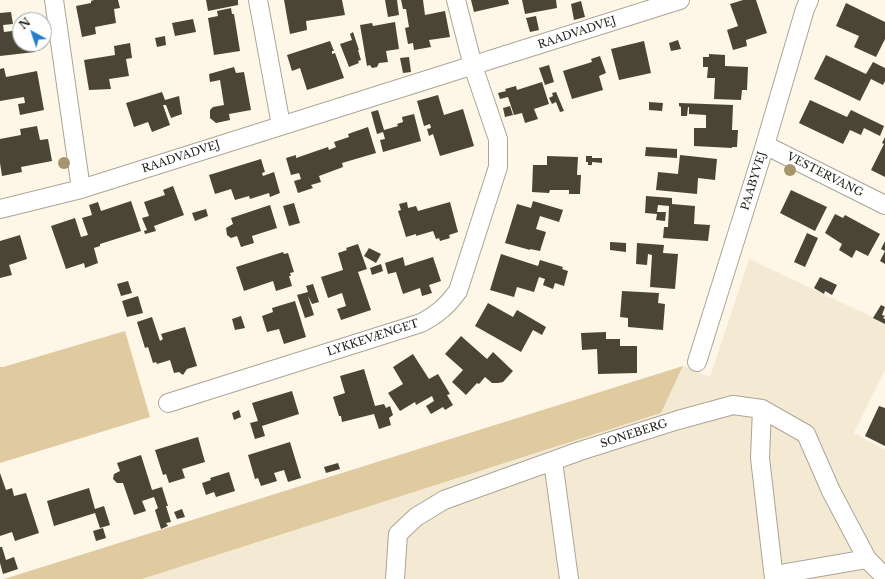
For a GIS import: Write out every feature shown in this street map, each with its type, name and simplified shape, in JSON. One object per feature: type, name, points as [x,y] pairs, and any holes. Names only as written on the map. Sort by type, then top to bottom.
[{"type":"street","points":[[54,0],[82,189]]},
{"type":"street","points":[[258,0],[281,125]]},
{"type":"street","points":[[456,0],[473,66]]},
{"type":"street","name":"RAADVADVEJ","points":[[0,209],[82,189],[680,0]]},
{"type":"street","name":"PAABYVEJ","points":[[697,362],[765,145],[805,8],[809,0]]},
{"type":"street","name":"LYKKEVÆNGET","points":[[168,403],[420,323],[435,316],[448,304],[458,291],[498,167],[498,139],[473,66]]},
{"type":"street","name":"VESTERVANG","points":[[765,145],[885,205]]},
{"type":"street","name":"SONEBERG","points":[[395,579],[398,534],[416,516],[444,500],[553,461],[678,420],[733,405],[762,409]]},
{"type":"street","points":[[867,559],[774,577],[760,458],[762,409],[806,434],[831,490],[867,559],[883,575],[884,579]]},
{"type":"street","points":[[553,461],[569,579]]},
{"type":"shaded area","points":[[749,259],[885,323],[885,370],[854,433],[885,450],[885,579],[142,579],[661,413],[683,366],[710,377]]},
{"type":"shaded area","points":[[125,331],[150,417],[0,463],[0,367]]},
{"type":"shaded area","points":[[683,366],[661,413],[142,579],[4,579]]},
{"type":"building","points":[[118,0],[120,8],[114,9],[116,23],[95,27],[96,34],[82,37],[76,6],[91,3],[91,1]]},
{"type":"building","points":[[206,0],[238,0],[238,5],[208,11]]},
{"type":"building","points":[[284,0],[342,0],[345,15],[306,21],[307,30],[290,34]]},
{"type":"building","points":[[385,0],[397,0],[399,15],[388,17]]},
{"type":"building","points":[[401,0],[423,0],[425,15],[445,11],[450,37],[429,40],[431,47],[414,50],[413,43],[408,44],[405,28],[409,27],[406,9],[403,9]]},
{"type":"building","points":[[471,0],[508,0],[509,4],[474,12]]},
{"type":"building","points":[[522,0],[556,0],[557,8],[525,14]]},
{"type":"building","points":[[743,0],[756,0],[767,33],[746,40],[747,46],[733,50],[727,30],[738,26],[730,4]]},
{"type":"building","points":[[581,1],[585,17],[574,20],[571,4]]},
{"type":"building","points":[[846,3],[885,22],[885,39],[876,57],[854,47],[859,36],[836,26]]},
{"type":"building","points":[[231,8],[232,14],[234,14],[240,51],[214,55],[208,18],[218,16],[217,11]]},
{"type":"building","points":[[11,12],[12,24],[3,25],[4,32],[12,31],[12,52],[35,52],[0,56],[0,13]]},
{"type":"building","points":[[536,16],[539,30],[530,32],[526,18]]},
{"type":"building","points":[[193,19],[196,32],[175,36],[172,23]]},
{"type":"building","points":[[395,22],[399,49],[386,51],[388,62],[379,63],[377,67],[372,68],[370,65],[367,66],[360,25],[372,23],[373,26]]},
{"type":"building","points":[[353,32],[361,60],[358,61],[359,63],[349,67],[340,44],[352,40],[350,34]]},
{"type":"building","points":[[165,36],[166,45],[157,47],[155,38]]},
{"type":"building","points":[[678,40],[681,49],[671,51],[669,43]]},
{"type":"building","points":[[330,41],[334,51],[332,51],[332,54],[335,53],[344,78],[307,90],[300,68],[292,71],[287,55]]},
{"type":"building","points":[[644,41],[651,73],[619,80],[611,49]]},
{"type":"building","points":[[130,43],[132,58],[126,59],[129,76],[109,79],[111,89],[89,90],[84,60],[115,55],[114,46]]},
{"type":"building","points":[[709,54],[725,55],[725,66],[748,67],[747,90],[742,90],[741,100],[714,99],[715,78],[707,78],[708,67],[703,67],[703,57],[709,57]]},
{"type":"building","points":[[826,55],[866,74],[873,62],[885,68],[885,81],[883,85],[871,79],[860,101],[814,79]]},
{"type":"building","points":[[600,56],[606,73],[599,76],[603,90],[572,99],[563,71],[592,62],[591,59]]},
{"type":"building","points":[[409,57],[411,72],[403,73],[400,58]]},
{"type":"building","points":[[549,65],[554,82],[545,85],[539,68]]},
{"type":"building","points":[[234,67],[236,73],[244,72],[251,110],[229,114],[230,120],[216,123],[210,118],[210,110],[213,107],[224,105],[220,80],[210,82],[209,74]]},
{"type":"building","points":[[4,68],[6,77],[37,71],[44,110],[20,115],[18,104],[25,103],[24,97],[0,101],[0,69]]},
{"type":"building","points":[[542,82],[549,104],[534,109],[538,119],[525,123],[522,113],[514,115],[508,97],[500,99],[498,93],[516,86],[517,90]]},
{"type":"building","points":[[162,92],[165,100],[179,96],[182,114],[171,118],[166,105],[163,105],[170,125],[152,132],[148,122],[134,127],[126,103]]},
{"type":"building","points":[[556,92],[564,111],[560,112],[556,102],[552,104],[549,98],[553,96],[552,93]]},
{"type":"building","points":[[438,95],[444,115],[463,109],[474,146],[440,156],[433,134],[429,136],[427,129],[431,128],[430,124],[424,126],[417,101]]},
{"type":"building","points":[[810,100],[847,117],[851,110],[884,126],[880,136],[864,128],[861,135],[850,130],[843,144],[799,123]]},
{"type":"building","points":[[649,102],[663,103],[662,111],[649,110]]},
{"type":"building","points":[[679,103],[733,105],[732,130],[738,130],[737,147],[694,146],[694,128],[706,128],[706,115],[689,114],[688,107],[687,116],[681,116],[681,107],[679,106]]},
{"type":"building","points":[[510,106],[513,115],[505,117],[503,108]]},
{"type":"building","points":[[378,110],[384,130],[398,126],[397,124],[403,122],[402,117],[414,114],[421,141],[383,152],[380,140],[385,139],[383,132],[377,134],[371,112]]},
{"type":"building","points":[[37,126],[40,140],[48,139],[52,161],[21,167],[22,172],[2,176],[0,163],[0,139],[21,135],[20,129]]},
{"type":"building","points":[[368,127],[376,153],[342,163],[343,167],[319,176],[321,182],[311,185],[313,188],[298,193],[294,181],[301,179],[299,173],[291,175],[286,158],[296,155],[296,158],[328,147],[329,150],[336,147],[334,142],[349,137],[348,134]]},
{"type":"building","points":[[885,137],[885,177],[871,170],[884,144],[882,143]]},
{"type":"building","points":[[646,147],[677,149],[677,158],[645,156]]},
{"type":"building","points":[[680,155],[717,159],[715,180],[698,178],[697,194],[656,190],[658,172],[678,174]]},
{"type":"building","points":[[547,156],[578,157],[577,175],[581,175],[580,194],[569,194],[569,190],[550,190],[549,193],[532,192],[533,165],[547,165]]},
{"type":"building","points":[[586,156],[592,156],[592,158],[602,158],[602,163],[592,162],[592,165],[588,165],[588,162],[586,162]]},
{"type":"building","points":[[261,159],[265,172],[262,173],[263,176],[274,172],[280,193],[270,197],[269,193],[250,199],[249,196],[235,200],[231,189],[215,194],[209,175]]},
{"type":"building","points":[[173,186],[184,215],[154,226],[156,231],[145,234],[144,231],[147,230],[142,218],[149,216],[144,202],[165,195],[163,190]]},
{"type":"building","points":[[791,190],[827,207],[815,231],[780,213]]},
{"type":"building","points":[[646,196],[672,198],[672,204],[695,206],[694,224],[710,225],[708,241],[663,238],[664,227],[668,227],[669,206],[658,205],[657,212],[666,212],[665,221],[656,220],[657,214],[645,213]]},
{"type":"building","points":[[131,201],[141,231],[100,244],[100,246],[94,248],[98,263],[85,268],[84,263],[66,269],[51,226],[75,218],[81,237],[88,235],[82,218],[92,215],[89,205],[98,202],[101,211]]},
{"type":"building","points":[[533,201],[563,210],[559,222],[540,216],[536,229],[546,232],[540,251],[530,250],[505,243],[517,204],[531,208]]},
{"type":"building","points":[[407,202],[408,208],[416,206],[418,211],[450,202],[458,232],[449,235],[450,238],[440,241],[439,238],[436,239],[433,231],[406,237],[398,211],[401,210],[399,204]]},
{"type":"building","points":[[294,203],[300,223],[289,226],[283,206]]},
{"type":"building","points":[[270,205],[277,228],[252,236],[254,243],[241,247],[237,236],[231,238],[227,235],[226,228],[233,224],[231,218]]},
{"type":"building","points":[[206,209],[208,216],[195,221],[192,213]]},
{"type":"building","points":[[835,214],[843,218],[845,215],[880,234],[868,256],[856,250],[852,258],[839,250],[842,244],[825,233]]},
{"type":"building","points":[[807,233],[818,238],[805,267],[794,262]]},
{"type":"building","points":[[20,235],[27,259],[9,265],[12,275],[0,278],[0,241]]},
{"type":"building","points":[[885,241],[885,251],[881,249]]},
{"type":"building","points":[[610,242],[626,243],[626,252],[610,250]]},
{"type":"building","points":[[637,243],[664,245],[663,253],[678,254],[675,289],[650,287],[652,255],[648,254],[647,265],[636,264]]},
{"type":"building","points":[[358,244],[367,269],[358,272],[371,310],[341,320],[337,309],[346,306],[342,293],[328,298],[321,277],[343,270],[338,253],[347,250],[346,248]]},
{"type":"building","points":[[369,248],[381,254],[376,263],[364,256]]},
{"type":"building","points":[[885,251],[885,264],[880,261]]},
{"type":"building","points":[[283,252],[284,254],[288,253],[294,272],[290,273],[291,276],[289,276],[292,286],[276,291],[273,281],[244,291],[236,267]]},
{"type":"building","points":[[501,254],[538,266],[540,260],[563,267],[562,269],[568,271],[564,286],[555,283],[553,289],[543,285],[545,279],[539,277],[534,292],[517,287],[514,297],[490,290]]},
{"type":"building","points":[[403,257],[405,266],[433,257],[441,281],[429,285],[432,293],[422,296],[420,288],[403,294],[396,272],[388,274],[385,263]]},
{"type":"building","points":[[381,264],[383,271],[372,275],[370,268]]},
{"type":"building","points":[[820,277],[837,285],[832,295],[825,291],[824,294],[814,288]]},
{"type":"building","points":[[128,281],[132,293],[121,296],[117,284]]},
{"type":"building","points":[[313,284],[319,302],[312,304],[308,296],[314,315],[305,318],[297,295],[308,292],[306,286]]},
{"type":"building","points":[[622,291],[659,293],[658,303],[665,304],[663,330],[628,327],[628,318],[620,317]]},
{"type":"building","points":[[138,296],[143,313],[127,317],[122,301]]},
{"type":"building","points":[[295,301],[306,337],[284,344],[279,329],[267,332],[262,316],[273,312],[272,308]]},
{"type":"building","points":[[488,303],[513,317],[517,310],[546,327],[542,335],[533,330],[521,352],[475,326]]},
{"type":"building","points":[[881,305],[885,307],[882,315],[885,316],[883,318],[885,319],[885,324],[873,318]]},
{"type":"building","points":[[241,316],[245,328],[235,330],[232,319]]},
{"type":"building","points":[[152,317],[160,341],[163,339],[161,334],[185,327],[197,366],[187,369],[183,375],[179,372],[174,373],[170,360],[157,364],[156,362],[153,363],[148,347],[145,348],[137,322]]},
{"type":"building","points":[[606,332],[606,339],[620,339],[620,346],[637,346],[637,373],[598,374],[597,349],[582,350],[581,333]]},
{"type":"building","points":[[461,336],[487,359],[493,352],[513,371],[503,382],[492,383],[485,377],[466,395],[452,382],[463,370],[445,354]]},
{"type":"building","points":[[413,354],[429,379],[438,374],[450,394],[447,395],[453,405],[445,410],[443,407],[431,414],[426,406],[434,401],[432,396],[416,405],[415,402],[400,411],[388,393],[403,384],[393,367]]},
{"type":"building","points":[[364,369],[375,406],[384,404],[386,408],[390,406],[393,415],[389,418],[391,425],[379,429],[374,414],[342,422],[341,416],[339,416],[333,397],[345,393],[340,376]]},
{"type":"building","points":[[292,391],[299,414],[262,426],[265,436],[255,439],[250,423],[258,421],[252,403]]},
{"type":"building","points":[[879,406],[885,408],[885,446],[865,436]]},
{"type":"building","points":[[239,410],[241,417],[234,420],[232,413]]},
{"type":"building","points":[[198,437],[205,462],[182,469],[185,478],[169,483],[166,474],[163,475],[155,450]]},
{"type":"building","points":[[290,442],[301,478],[288,482],[284,470],[274,473],[277,481],[261,486],[258,478],[255,479],[248,455]]},
{"type":"building","points":[[141,455],[152,490],[162,487],[168,506],[166,506],[171,522],[166,523],[168,526],[161,529],[155,510],[158,508],[154,497],[142,501],[146,511],[134,515],[123,483],[117,483],[113,479],[114,474],[120,471],[117,463]]},
{"type":"building","points":[[338,463],[340,469],[326,473],[324,467]]},
{"type":"building","points":[[229,472],[235,491],[216,497],[214,492],[206,495],[202,483],[211,480],[210,478]]},
{"type":"building","points":[[0,473],[6,490],[12,488],[14,496],[26,493],[39,533],[15,541],[12,532],[0,536]]},
{"type":"building","points":[[89,488],[95,509],[104,506],[110,525],[100,528],[95,513],[54,526],[47,501]]},
{"type":"building","points":[[182,509],[185,517],[177,519],[174,512]]},
{"type":"building","points":[[103,528],[106,538],[96,541],[93,531]]},
{"type":"building","points":[[0,547],[2,547],[6,560],[14,557],[18,569],[3,574],[0,563]]}]
